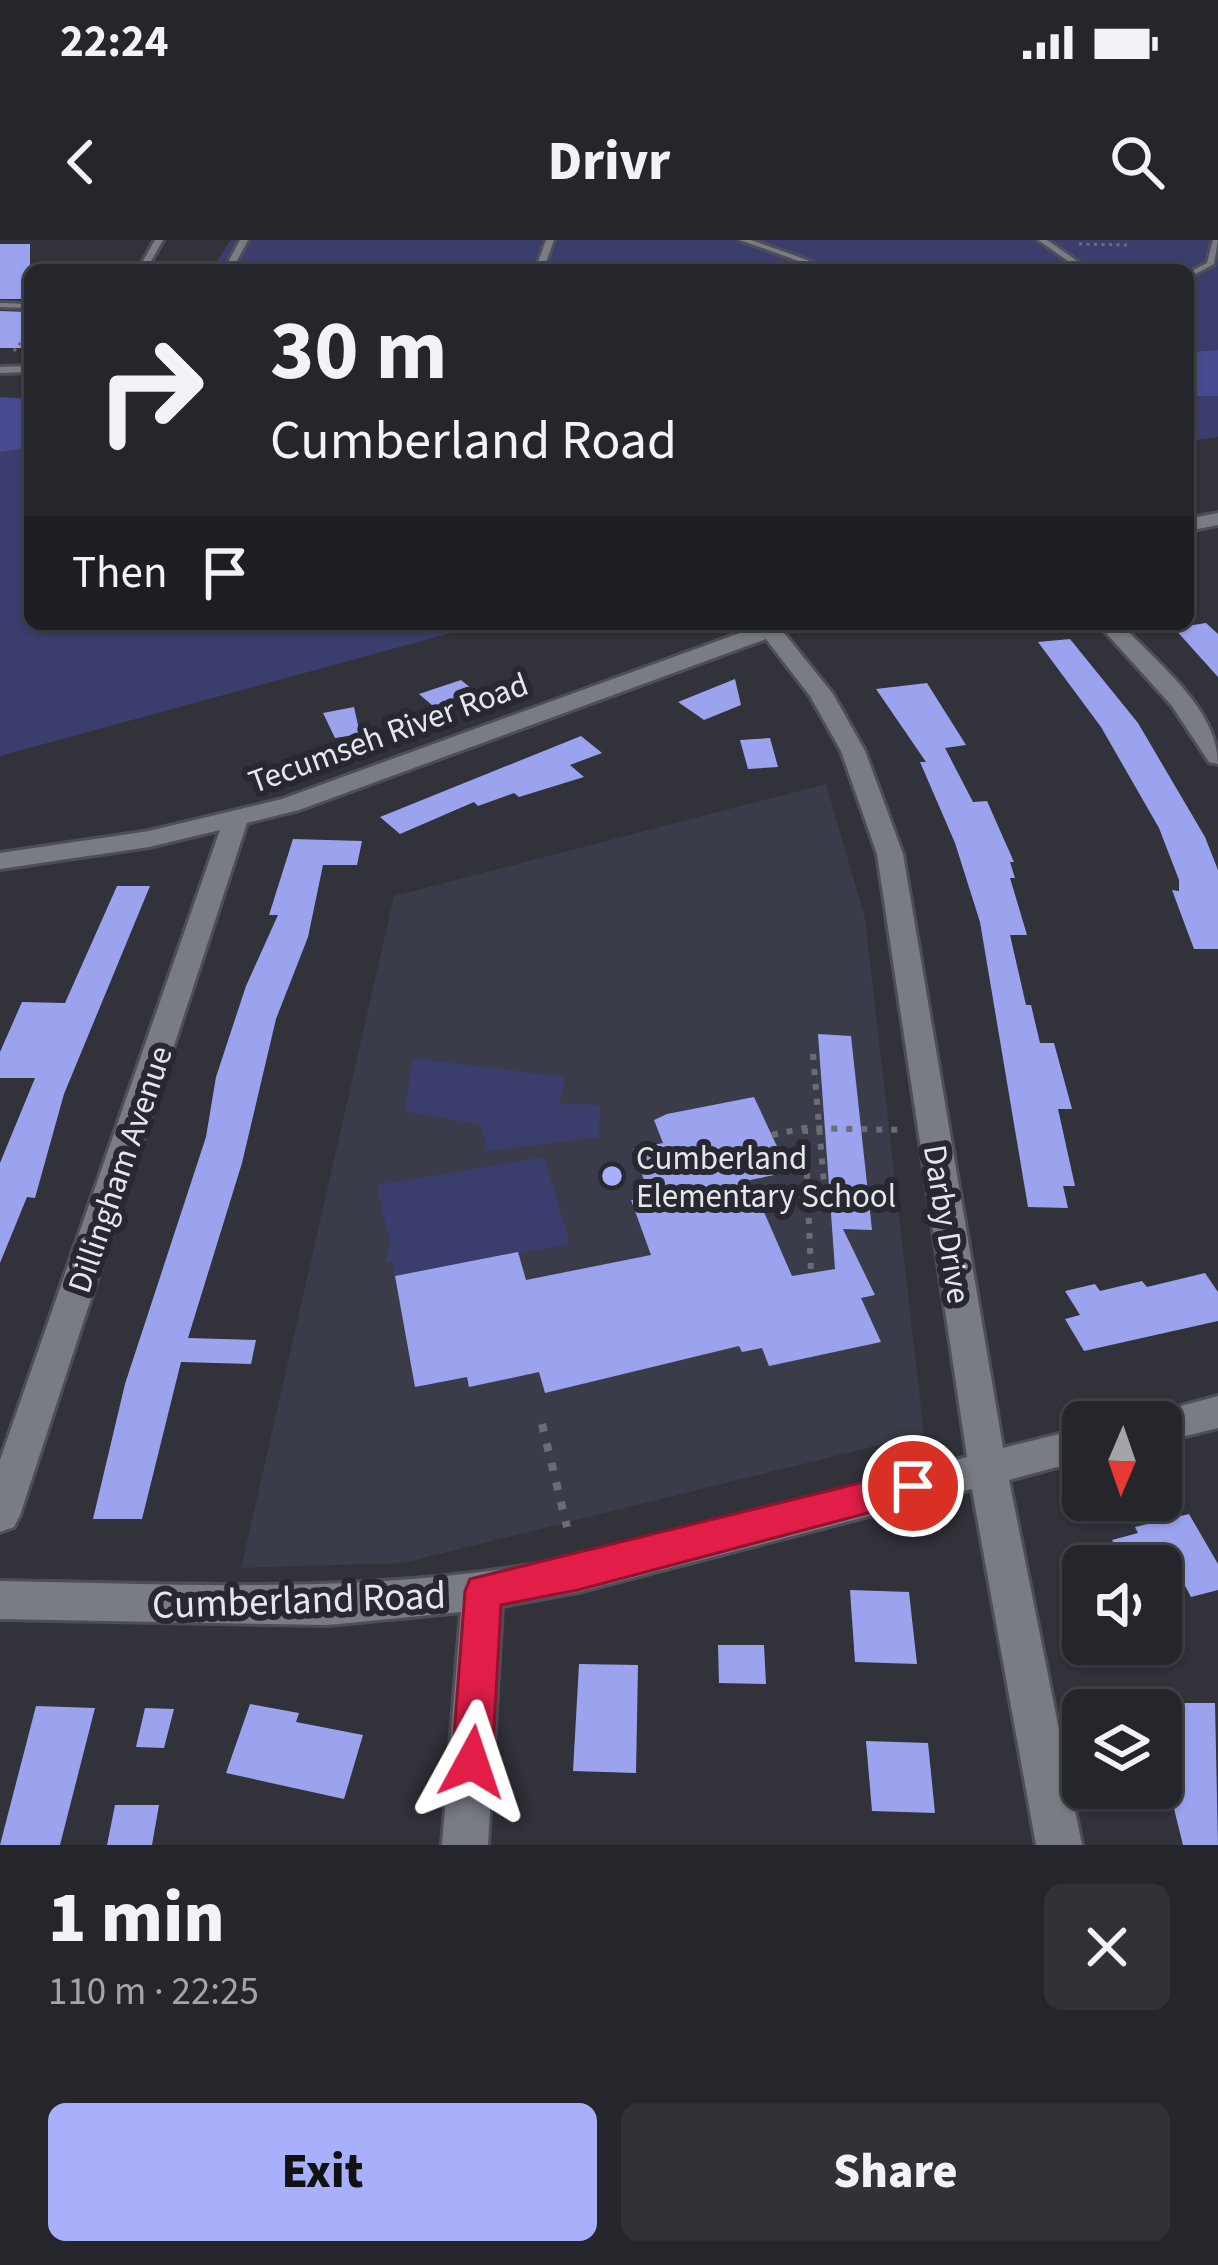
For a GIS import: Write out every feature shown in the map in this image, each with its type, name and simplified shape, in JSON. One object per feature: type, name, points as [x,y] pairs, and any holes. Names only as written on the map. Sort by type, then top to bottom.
[{"type":"street","name":"Tecumseh River Road","points":[[0,862],[233,821],[346,787],[770,630]]},
{"type":"street","name":"Darby Drive","points":[[780,630],[853,751],[890,854],[987,1466],[1058,1845]]},
{"type":"street","points":[[1115,630],[1181,702],[1218,758]]},
{"type":"street","name":"Dillingham Avenue","points":[[0,1515],[225,862],[233,821]]},
{"type":"street","points":[[1182,1421],[1218,1412]]},
{"type":"street","name":"Cumberland Road","points":[[0,1600],[328,1606],[483,1591],[578,1574],[1062,1449]]},
{"type":"street","points":[[465,1845],[483,1591]]},
{"type":"lane","points":[[743,240],[813,264]]},
{"type":"lane","points":[[1194,273],[1210,264],[1217,240]]},
{"type":"lane","points":[[1047,243],[1077,264]]},
{"type":"lane","points":[[0,305],[24,306]]},
{"type":"lane","points":[[7,318],[17,306]]},
{"type":"path","points":[[1047,243],[1128,245]]},
{"type":"path","points":[[13,352],[24,338]]},
{"type":"path","points":[[812,1054],[825,1196]]},
{"type":"path","points":[[772,1135],[805,1128],[934,1131]]},
{"type":"path","points":[[805,1128],[811,1272]]},
{"type":"path","points":[[542,1424],[567,1527]]},
{"type":"shaded area","points":[[231,240],[1218,240],[1218,350],[1194,352],[1194,264],[215,264]]},
{"type":"shaded area","points":[[1218,350],[1218,396],[1194,396],[1194,352]]},
{"type":"shaded area","points":[[1194,396],[1218,396],[1218,437],[1194,440]]},
{"type":"shaded area","points":[[0,397],[24,399],[24,449],[0,452]]},
{"type":"shaded area","points":[[24,449],[24,630],[462,630],[0,756],[0,452]]},
{"type":"shaded area","name":"Cumberland Elementary School","points":[[826,784],[865,918],[924,1434],[403,1563],[241,1568],[394,896]]},
{"type":"shaded area","points":[[413,1058],[565,1077],[560,1103],[600,1105],[599,1137],[488,1151],[481,1125],[405,1111]]},
{"type":"shaded area","points":[[544,1157],[570,1244],[395,1276],[392,1261],[384,1262],[391,1245],[376,1185]]},
{"type":"building","points":[[0,244],[30,244],[30,264],[24,264],[24,299],[0,299]]},
{"type":"building","points":[[0,311],[24,312],[24,348],[0,348]]},
{"type":"building","points":[[1206,623],[1218,634],[1218,677],[1176,630],[1194,630],[1194,625]]},
{"type":"building","points":[[1070,639],[1138,723],[1205,837],[1218,870],[1218,949],[1194,949],[1172,890],[1179,891],[1179,880],[1159,828],[1101,727],[1038,642]]},
{"type":"building","points":[[735,679],[741,705],[704,720],[678,702]]},
{"type":"building","points":[[461,680],[482,697],[440,712],[419,694]]},
{"type":"building","points":[[927,683],[966,745],[945,748],[973,802],[987,801],[1014,862],[1010,862],[1015,878],[1010,878],[1027,935],[1010,935],[1026,1005],[1031,1005],[1040,1043],[1054,1043],[1072,1109],[1058,1109],[1075,1186],[1063,1186],[1068,1208],[1028,1207],[980,922],[955,843],[920,762],[926,762],[876,689]]},
{"type":"building","points":[[354,707],[360,734],[335,738],[323,713]]},
{"type":"building","points":[[581,736],[602,753],[570,765],[584,777],[519,797],[514,793],[478,806],[474,802],[400,834],[380,817]]},
{"type":"building","points":[[770,738],[778,767],[748,769],[740,740]]},
{"type":"building","points":[[293,839],[362,841],[357,865],[323,865],[308,937],[276,1019],[242,1163],[188,1338],[256,1340],[251,1364],[181,1362],[142,1519],[93,1519],[125,1384],[206,1137],[216,1077],[246,986],[278,915],[269,915]]},
{"type":"building","points":[[117,886],[150,886],[64,1094],[35,1198],[27,1197],[0,1263],[0,1163],[35,1078],[0,1078],[0,1052],[22,1002],[65,1003]]},
{"type":"building","points":[[818,1034],[851,1036],[872,1230],[843,1229],[875,1295],[861,1298],[881,1342],[769,1366],[762,1348],[742,1352],[739,1346],[545,1393],[539,1372],[469,1387],[467,1377],[415,1387],[395,1276],[518,1252],[526,1280],[651,1255],[631,1200],[650,1197],[633,1149],[663,1143],[654,1120],[667,1114],[754,1097],[789,1172],[750,1180],[792,1276],[835,1269]]},
{"type":"building","points":[[1205,1273],[1218,1292],[1218,1321],[1084,1351],[1065,1319],[1080,1315],[1065,1291],[1095,1284],[1100,1291],[1142,1281],[1147,1287]]},
{"type":"building","points":[[1189,1514],[1218,1564],[1218,1590],[1191,1597],[1182,1584],[1182,1545],[1115,1545],[1112,1540],[1138,1533],[1135,1527],[1182,1521],[1182,1516]]},
{"type":"building","points":[[850,1590],[909,1592],[917,1664],[855,1662]]},
{"type":"building","points":[[718,1645],[764,1645],[766,1684],[719,1683]]},
{"type":"building","points":[[579,1664],[638,1665],[636,1773],[573,1771]]},
{"type":"building","points":[[1182,1703],[1215,1703],[1218,1845],[1183,1845],[1174,1809],[1182,1809]]},
{"type":"building","points":[[250,1704],[299,1713],[296,1722],[363,1735],[344,1799],[226,1773]]},
{"type":"building","points":[[36,1706],[95,1708],[60,1845],[0,1845]]},
{"type":"building","points":[[145,1708],[174,1709],[164,1748],[136,1747]]},
{"type":"building","points":[[866,1741],[928,1743],[935,1813],[872,1811]]},
{"type":"building","points":[[115,1805],[159,1805],[152,1845],[107,1845]]},
{"type":"place","name":"Cumberland Elementary School","points":[[612,1176]]},
{"type":"route","points":[[472,1762],[483,1591],[578,1574],[913,1486]]}]
